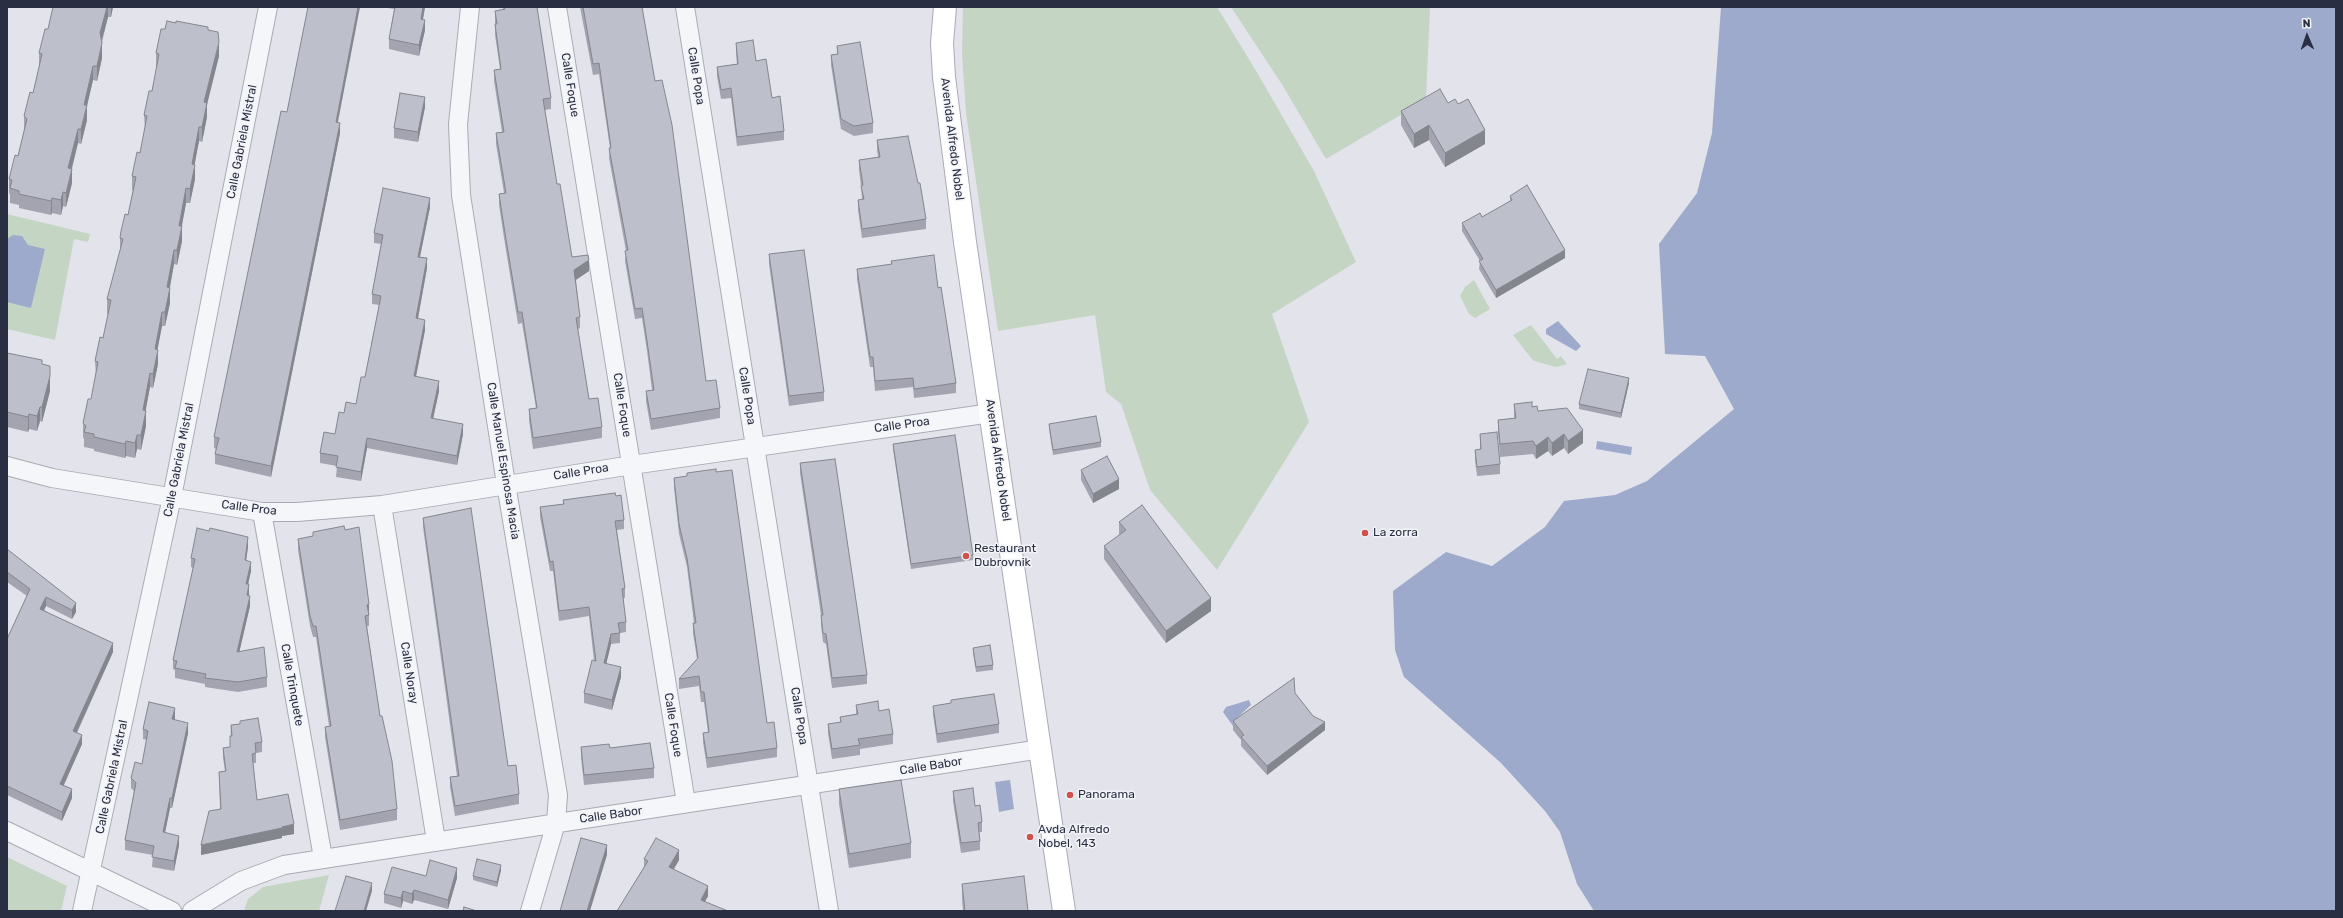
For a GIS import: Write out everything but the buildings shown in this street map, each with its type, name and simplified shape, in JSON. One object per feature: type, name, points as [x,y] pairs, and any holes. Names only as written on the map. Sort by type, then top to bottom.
[{"type":"main road","name":"Avenida Alfredo Nobel","points":[[945,7],[942,43],[944,77],[965,242],[1064,911]]},
{"type":"street","name":"Calle Gabriela Mistral","points":[[82,911],[92,873],[172,497],[268,7]]},
{"type":"street","name":"Calle Manuel Espinosa Macia","points":[[470,7],[458,124],[461,187],[506,484],[558,795],[556,823],[530,911]]},
{"type":"street","name":"Calle Foque","points":[[557,7],[686,803]]},
{"type":"street","name":"Calle Popa","points":[[685,7],[810,784],[829,911]]},
{"type":"street","name":"Calle Proa","points":[[7,466],[52,478],[262,512],[297,512],[382,505],[506,484],[755,446],[990,413]]},
{"type":"street","name":"Calle Noray","points":[[382,505],[436,841]]},
{"type":"street","name":"Calle Trinquete","points":[[262,512],[323,858]]},
{"type":"street","name":"Calle Babor","points":[[192,911],[218,894],[260,872],[284,865],[1041,749]]},
{"type":"street","points":[[7,831],[172,911]]},
{"type":"green space","points":[[963,7],[1217,7],[1314,171],[1356,262],[1272,314],[1309,422],[1217,570],[1150,490],[1121,404],[1106,392],[1095,315],[998,331],[966,113],[962,54]]},
{"type":"green space","points":[[1231,7],[1430,7],[1426,100],[1326,159],[1283,86]]},
{"type":"green space","points":[[7,214],[90,234],[88,242],[74,239],[55,340],[7,329]]},
{"type":"green space","points":[[1474,280],[1490,309],[1475,318],[1469,314],[1460,296],[1465,287]]},
{"type":"green space","points":[[1531,325],[1557,359],[1561,356],[1567,364],[1556,367],[1534,361],[1531,358],[1513,335]]},
{"type":"green space","points":[[7,857],[67,886],[61,911],[7,911]]},
{"type":"green space","points":[[329,875],[319,911],[244,911],[248,899],[263,887]]},
{"type":"water","points":[[1721,7],[2336,7],[2336,911],[1594,911],[1577,884],[1560,832],[1545,811],[1501,763],[1404,677],[1395,650],[1393,591],[1446,552],[1492,566],[1545,527],[1564,501],[1615,495],[1647,481],[1734,409],[1705,356],[1665,354],[1659,244],[1697,193],[1712,133]]},
{"type":"water","points":[[13,235],[22,236],[28,245],[45,249],[31,308],[7,302],[7,239]]},
{"type":"water","points":[[1558,321],[1581,346],[1576,351],[1546,334],[1546,329]]},
{"type":"water","points":[[1597,441],[1632,447],[1631,455],[1596,449]]},
{"type":"water","points":[[1249,700],[1251,705],[1238,717],[1233,726],[1223,712],[1226,707]]},
{"type":"water","points":[[1010,780],[1014,809],[999,812],[995,782]]},
{"type":"place","name":"La zorra","points":[[1365,533]]},
{"type":"place","name":"Restaurant Dubrovnik","points":[[966,556]]},
{"type":"place","name":"Panorama","points":[[1070,795]]},
{"type":"place","name":"Avda Alfredo Nobel, 143","points":[[1030,837]]}]
